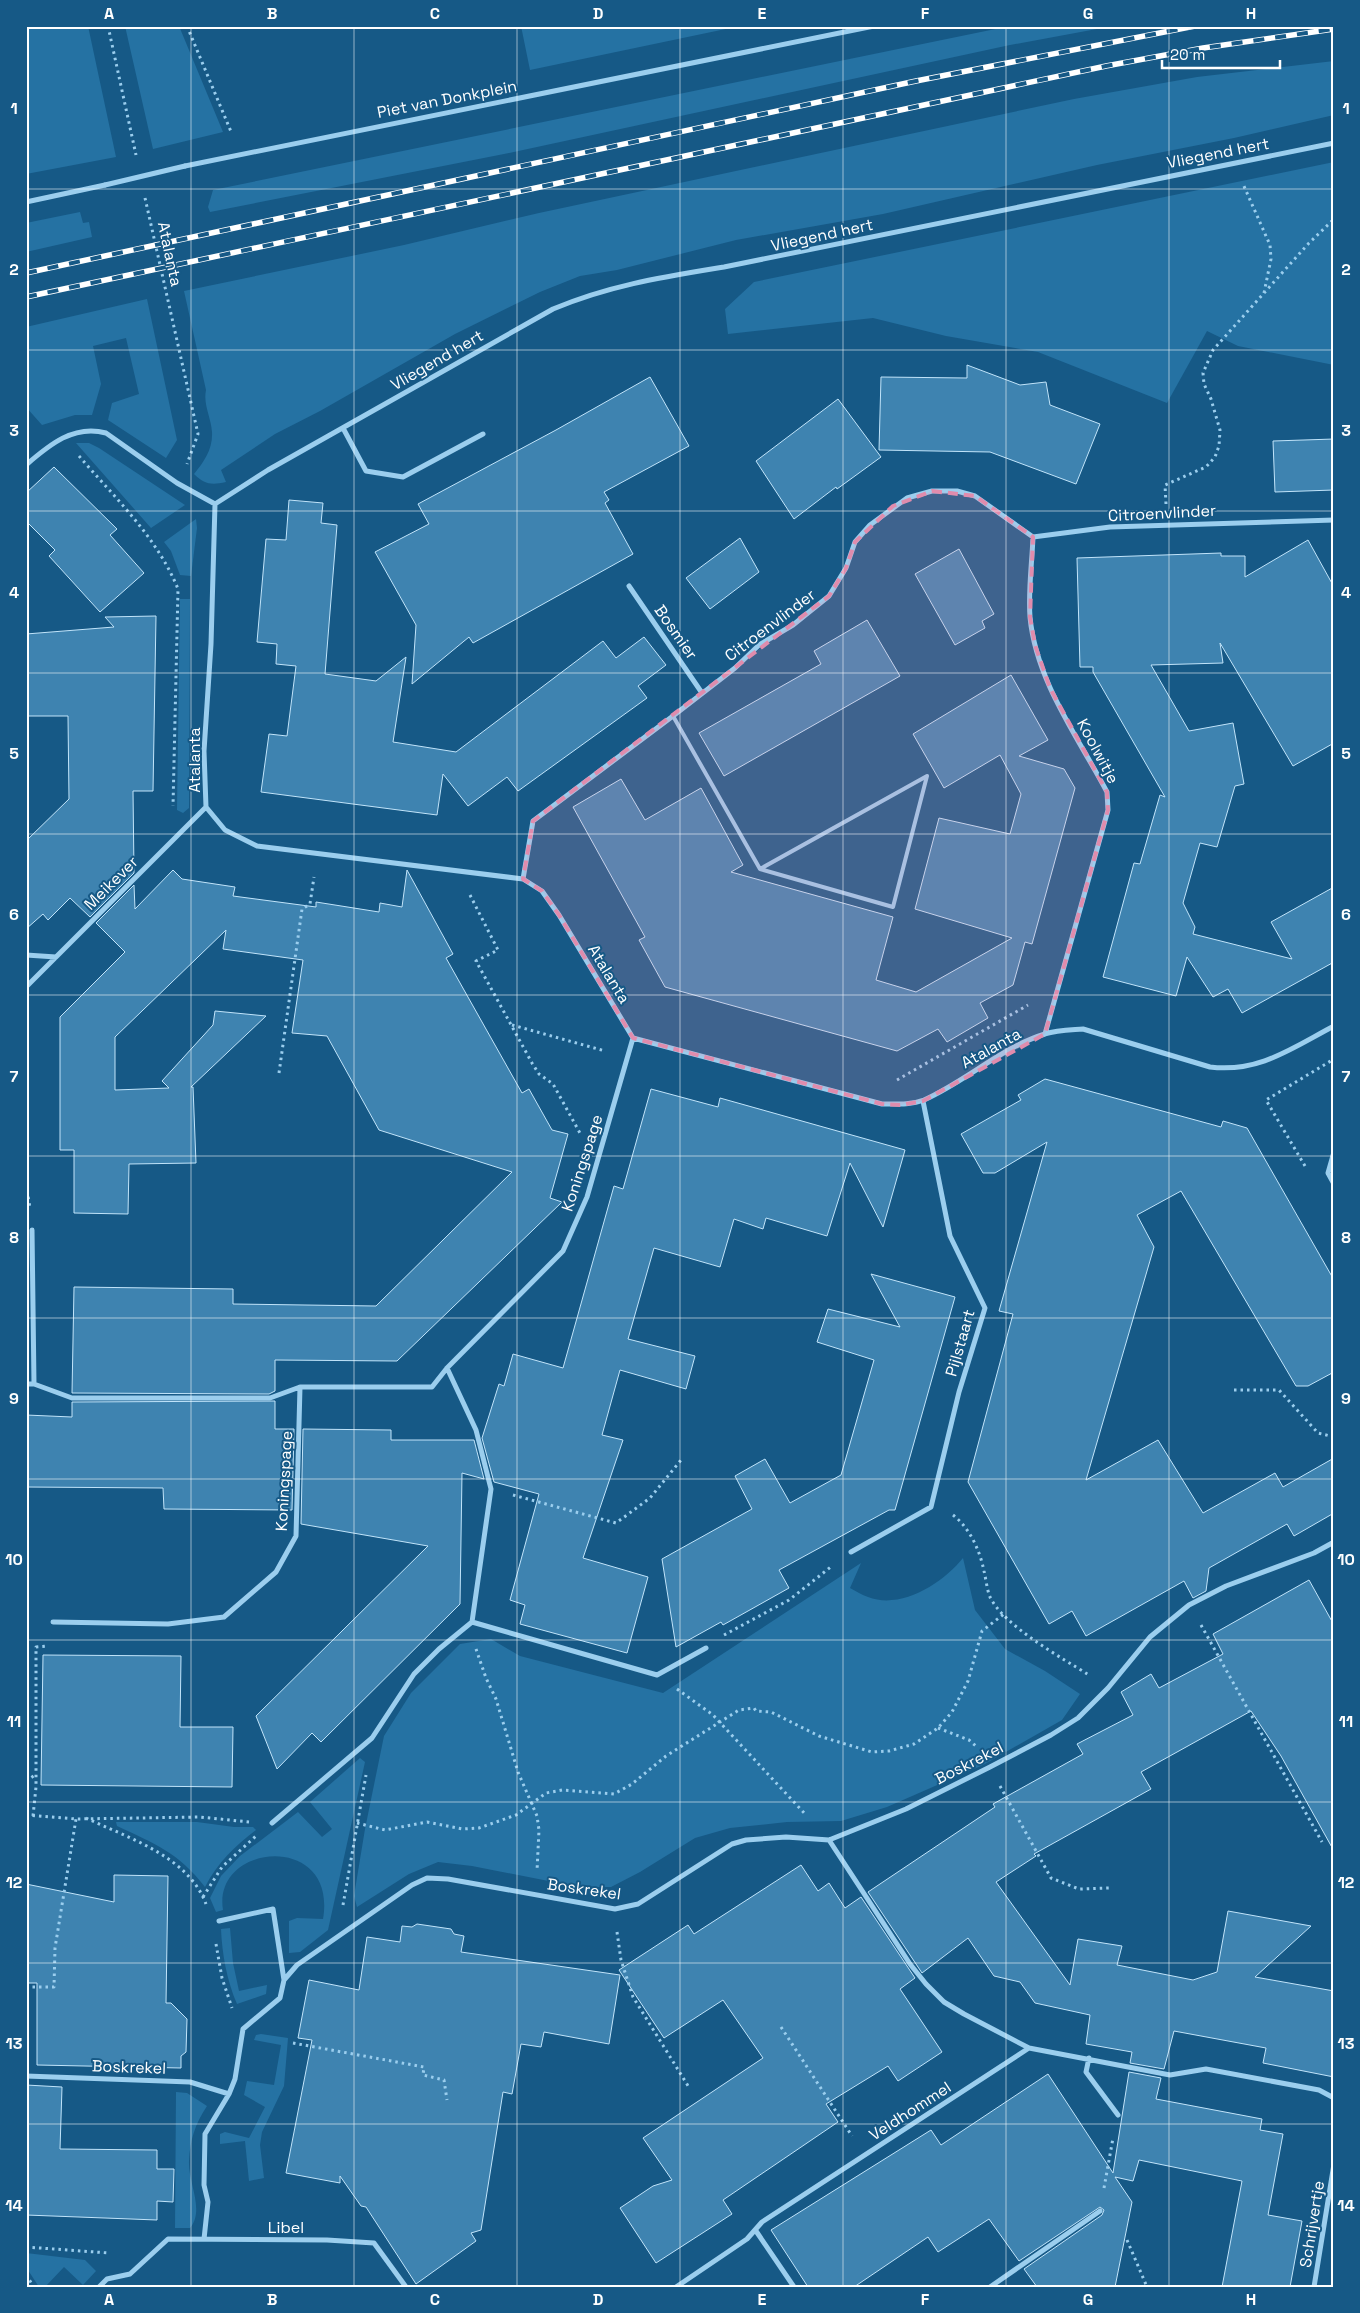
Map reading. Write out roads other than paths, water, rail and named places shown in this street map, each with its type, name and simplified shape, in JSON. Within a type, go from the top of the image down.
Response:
[{"type":"street","name":"Piet van Donkplein","points":[[26,202],[240,154],[874,26]]},
{"type":"street","name":"Vliegend hert","points":[[215,504],[268,470],[553,309],[584,296],[628,283],[751,262],[1334,143]]},
{"type":"street","points":[[343,428],[366,471],[403,477],[484,434]]},
{"type":"street","points":[[26,465],[48,445],[77,432],[93,429],[106,433],[177,483],[215,504]]},
{"type":"street","name":"Citroenvlinder","points":[[523,879],[533,821],[702,693],[759,646],[793,625],[829,596],[846,568],[855,542],[870,524],[907,498],[932,491],[957,491],[975,496],[1033,537],[1110,527],[1334,520]]},
{"type":"street","name":"Atalanta","points":[[215,504],[211,644],[204,751],[206,807],[226,830],[257,846],[523,879],[542,891],[559,915],[633,1038],[882,1104],[900,1105],[923,1101],[1023,1044],[1045,1034],[1083,1028],[1210,1067],[1228,1070],[1244,1068],[1272,1059],[1334,1026]]},
{"type":"street","name":"Koolwitje","points":[[1033,537],[1030,617],[1035,645],[1050,688],[1106,792],[1108,810],[1045,1034]]},
{"type":"street","name":"Bosmier","points":[[628,586],[702,693]]},
{"type":"street","name":"Meikever","points":[[26,987],[206,807]]},
{"type":"street","points":[[26,955],[56,957]]},
{"type":"street","name":"Koningspage","points":[[26,1384],[34,1384],[72,1398],[270,1398],[300,1387],[432,1387],[447,1368],[563,1251],[587,1197],[633,1038]]},
{"type":"street","name":"Pijlstaart","points":[[851,1552],[931,1507],[959,1392],[985,1308],[950,1236],[923,1101]]},
{"type":"street","points":[[1334,1152],[1328,1173],[1334,1184]]},
{"type":"street","points":[[32,1230],[34,1384]]},
{"type":"street","points":[[272,1823],[372,1738],[414,1674],[439,1649],[472,1622],[491,1489],[476,1430],[447,1368]]},
{"type":"street","name":"Koningspage","points":[[53,1622],[168,1624],[224,1616],[276,1572],[296,1536],[300,1387]]},
{"type":"street","name":"Boskrekel","points":[[26,2076],[190,2082],[229,2094],[238,2067],[243,2029],[280,1998],[284,1980],[297,1965],[412,1885],[427,1878],[448,1878],[615,1909],[638,1904],[732,1844],[746,1840],[786,1836],[829,1840],[906,1809],[1051,1735],[1078,1718],[1108,1688],[1150,1637],[1189,1605],[1226,1586],[1314,1553],[1334,1542]]},
{"type":"street","points":[[472,1622],[657,1675],[706,1648]]},
{"type":"street","points":[[829,1840],[910,1964],[926,1984],[944,2002],[1028,2048],[1089,2058],[1170,2075],[1206,2068],[1319,2090],[1334,2098]]},
{"type":"street","points":[[219,1921],[272,1908],[284,1980]]},
{"type":"street","name":"Veldhommel","points":[[676,2287],[748,2239],[762,2222],[1028,2048]]},
{"type":"street","points":[[1089,2058],[1086,2072],[1118,2115]]},
{"type":"street","points":[[204,2239],[208,2202],[204,2185],[205,2134],[229,2094]]},
{"type":"street","name":"Schrijvertje","points":[[1314,2287],[1334,2164]]},
{"type":"street","points":[[990,2287],[1100,2211]]},
{"type":"street","points":[[756,2231],[794,2287]]},
{"type":"street","name":"Libel","points":[[99,2287],[108,2279],[130,2274],[168,2239],[326,2240],[374,2243],[406,2287]]},
{"type":"lane","points":[[672,716],[760,869],[893,907],[927,776],[760,869]]},
{"type":"railway","points":[[26,273],[916,81],[1195,26]]},
{"type":"railway","points":[[26,297],[1106,66],[1203,48],[1334,29]]}]
